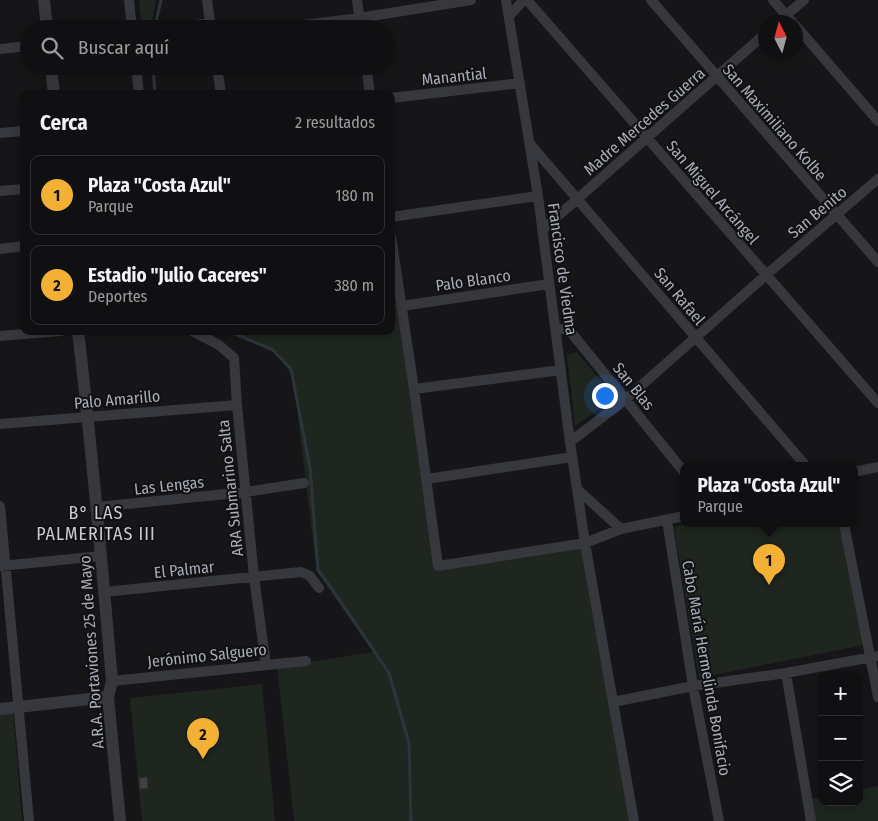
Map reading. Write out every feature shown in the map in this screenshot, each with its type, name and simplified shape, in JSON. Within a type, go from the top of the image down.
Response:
[{"type":"street","points":[[44,0],[46,20]]},
{"type":"street","points":[[130,0],[131,20]]},
{"type":"street","points":[[207,0],[210,20]]},
{"type":"street","points":[[357,0],[360,18]]},
{"type":"street","points":[[344,20],[471,0]]},
{"type":"street","name":"Francisco de Viedma","points":[[506,0],[538,196],[572,457],[634,821]]},
{"type":"street","points":[[509,16],[526,0]]},
{"type":"street","name":"San Miguel Arcángel","points":[[526,0],[878,403]]},
{"type":"street","name":"San Maximiliano Kolbe","points":[[651,0],[878,262]]},
{"type":"street","points":[[773,0],[783,15]]},
{"type":"street","points":[[790,15],[804,0]]},
{"type":"street","points":[[803,34],[878,120]]},
{"type":"street","name":"Madre Mercedes Guerra","points":[[542,230],[758,41]]},
{"type":"street","points":[[0,49],[20,47]]},
{"type":"street","points":[[52,75],[54,90]]},
{"type":"street","points":[[137,75],[139,90]]},
{"type":"street","points":[[218,75],[220,90]]},
{"type":"street","points":[[367,75],[369,90]]},
{"type":"street","name":"Manantial","points":[[395,98],[520,83]]},
{"type":"street","points":[[0,133],[20,131]]},
{"type":"street","name":"San Rafael","points":[[530,145],[803,462]]},
{"type":"street","name":"San Benito","points":[[570,442],[626,399],[766,274],[837,216],[878,179]]},
{"type":"street","points":[[0,191],[20,189]]},
{"type":"street","points":[[395,216],[538,196]]},
{"type":"street","points":[[0,249],[20,246]]},
{"type":"street","points":[[395,261],[438,566],[586,543],[621,529],[680,517]]},
{"type":"street","name":"Palo Blanco","points":[[402,306],[549,284]]},
{"type":"street","name":"San Blas","points":[[555,327],[570,331],[680,467]]},
{"type":"street","points":[[0,336],[20,334]]},
{"type":"street","name":"A.R.A. Portaviones 25 de Mayo","points":[[78,335],[97,507],[112,681],[108,697],[120,821]]},
{"type":"street","name":"ARA Submarino Salta","points":[[200,335],[219,345],[234,358],[254,577],[266,665]]},
{"type":"street","points":[[414,389],[561,370]]},
{"type":"street","name":"Palo Amarillo","points":[[0,424],[237,405]]},
{"type":"street","points":[[427,479],[572,457]]},
{"type":"street","points":[[858,471],[878,466]]},
{"type":"street","name":"Las Lengas","points":[[97,507],[246,492],[304,483]]},
{"type":"street","points":[[578,489],[621,529]]},
{"type":"street","points":[[0,506],[3,566],[19,707],[29,821]]},
{"type":"street","name":"Cabo María Hermelinda Bonifacio","points":[[667,520],[693,686],[719,821]]},
{"type":"street","points":[[845,527],[874,657],[878,697]]},
{"type":"street","points":[[3,566],[101,556]]},
{"type":"street","name":"El Palmar","points":[[104,592],[301,572],[310,576],[319,588]]},
{"type":"street","points":[[613,702],[693,686],[786,673],[874,657]]},
{"type":"street","name":"Jerónimo Salguero","points":[[112,681],[306,661]]},
{"type":"street","points":[[786,673],[811,821]]},
{"type":"street","points":[[0,709],[108,697]]},
{"type":"shaded area","points":[[139,0],[156,0],[152,20],[141,20]]},
{"type":"shaded area","points":[[395,279],[437,566],[585,544],[632,821],[294,821],[277,667],[373,652],[317,572],[293,377],[274,349],[240,335],[395,335]]},
{"type":"shaded area","points":[[577,352],[615,398],[575,426],[567,355]]},
{"type":"shaded area","points":[[674,527],[840,527],[868,644],[699,678]]},
{"type":"shaded area","points":[[262,684],[275,821],[142,821],[130,698]]},
{"type":"shaded area","points":[[13,710],[22,821],[0,821],[0,711]]},
{"type":"shaded area","points":[[878,786],[878,821],[811,821],[808,800],[818,798],[818,806],[863,806],[863,789]]},
{"type":"building","points":[[147,777],[148,788],[140,789],[139,778]]},
{"type":"waterway","points":[[156,20],[161,0]]},
{"type":"waterway","points":[[154,75],[155,90]]},
{"type":"waterway","points":[[237,335],[273,350],[291,369],[310,468],[318,570],[389,673],[409,743],[411,821]]},
{"type":"place","name":"Plaza \"Costa Azul\"","points":[[769,585]]},
{"type":"place","name":"Estadio \"Julio Caceres\"","points":[[203,759]]},
{"type":"district","name":"B° LAS PALMERITAS III","points":[[96,523]]}]
